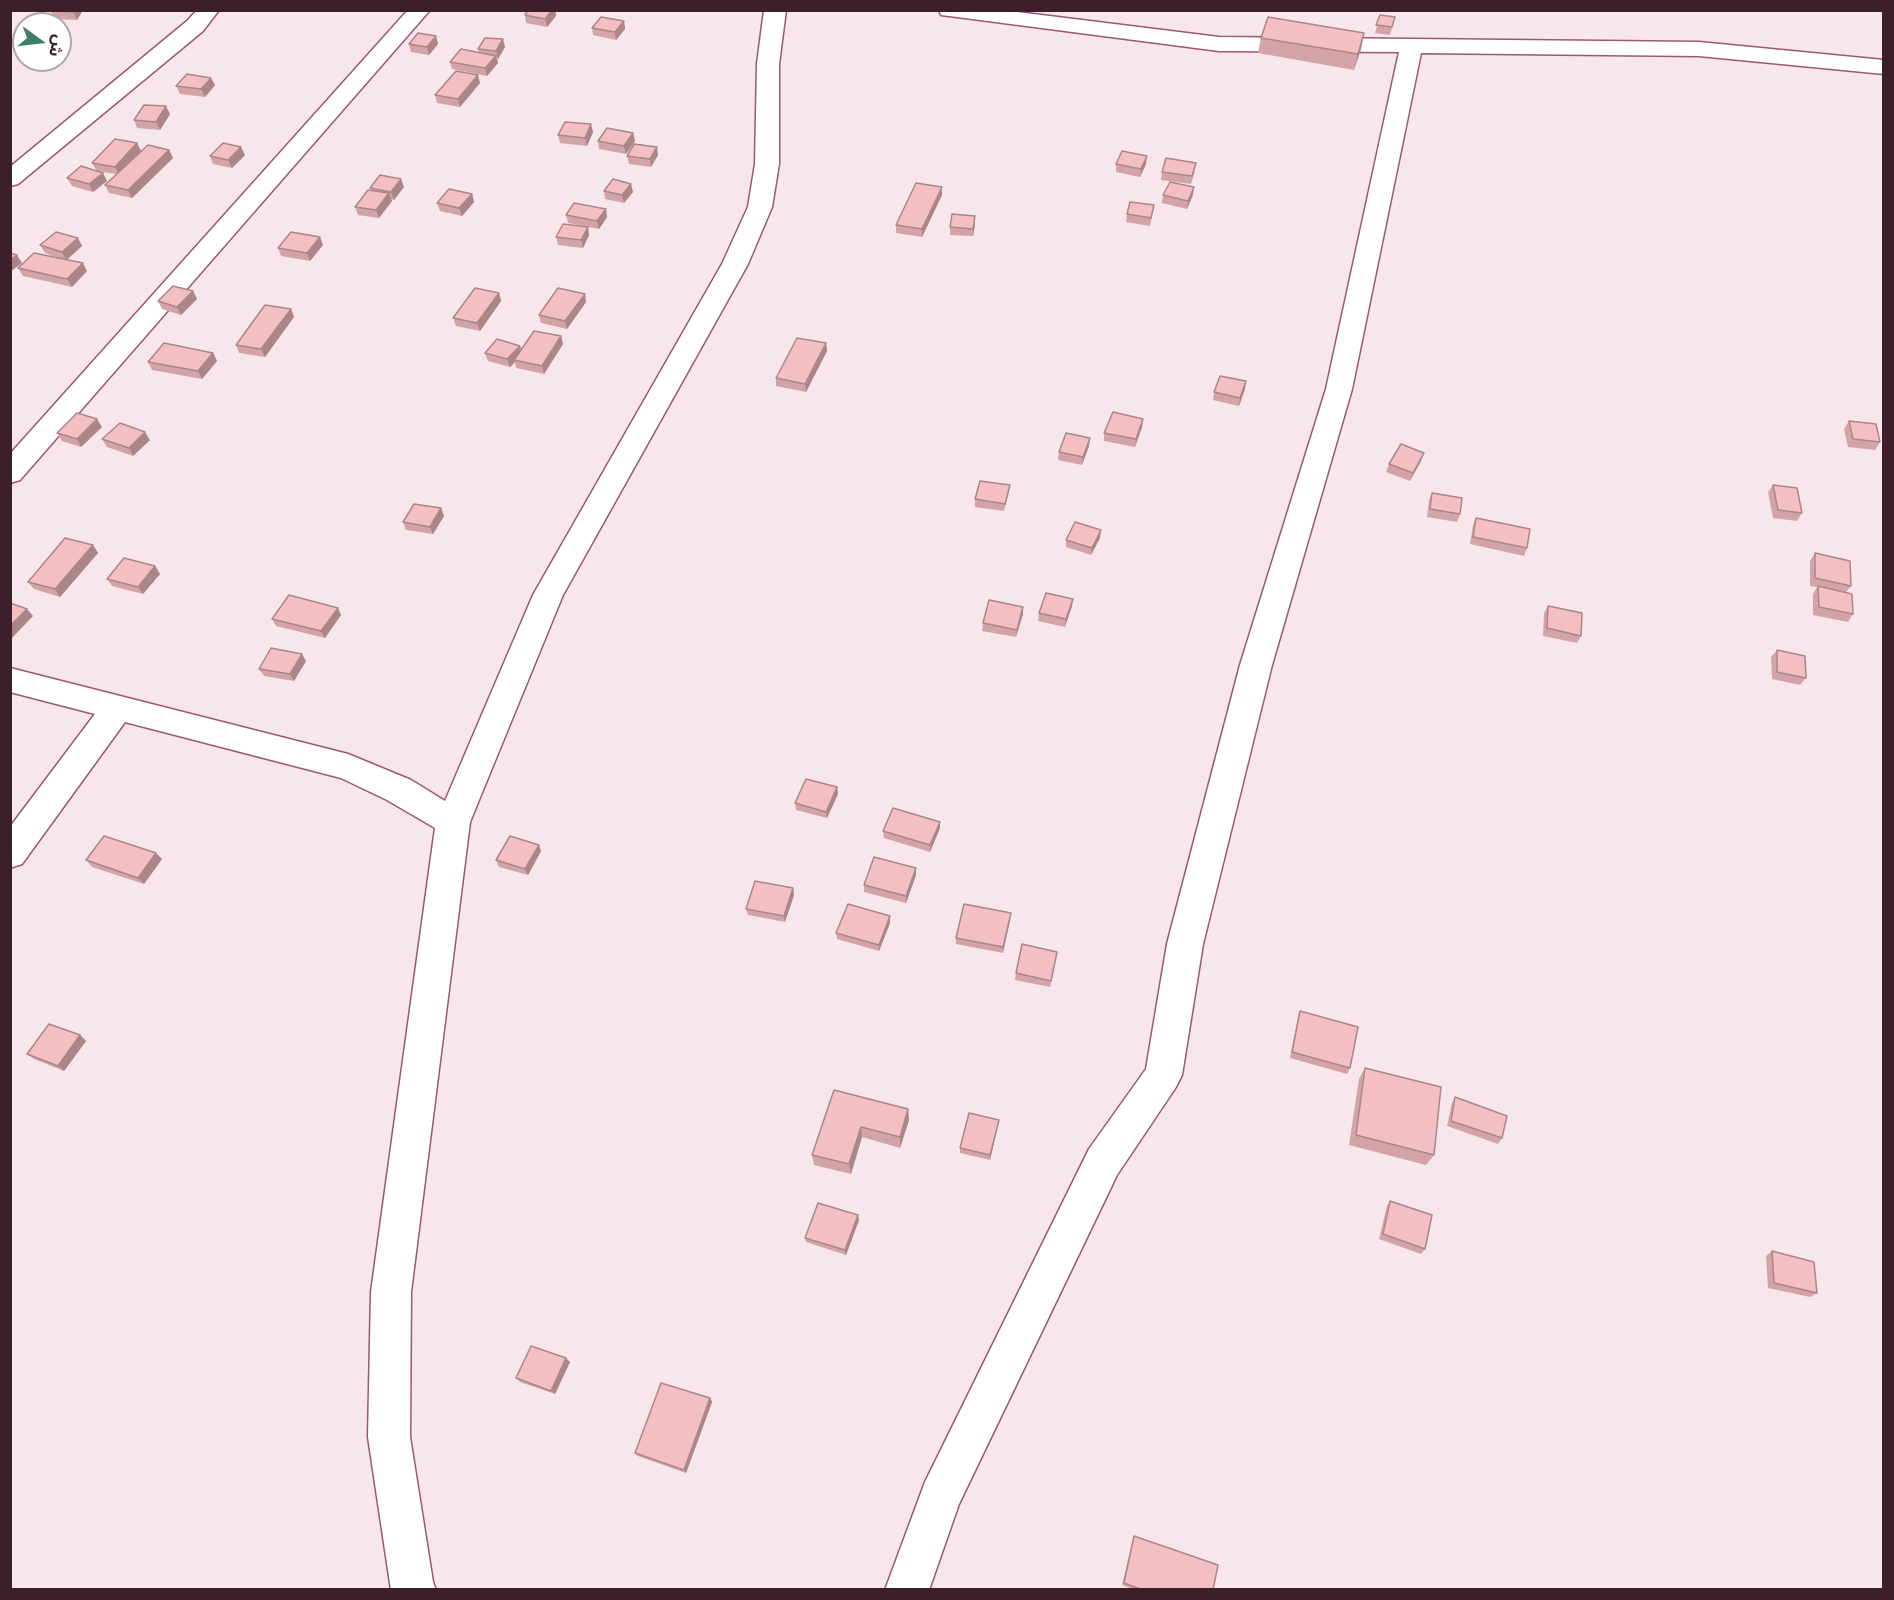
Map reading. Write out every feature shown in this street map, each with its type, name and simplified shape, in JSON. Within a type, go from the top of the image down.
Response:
[{"type":"street","points":[[10,179],[195,26],[208,10]]},
{"type":"street","points":[[10,473],[420,10]]},
{"type":"street","points":[[414,1590],[411,1584],[389,1437],[391,1292],[453,822],[548,594],[735,264],[760,207],[767,164],[768,64],[775,10]]},
{"type":"street","points":[[949,10],[1219,44],[1699,49],[1884,67]]},
{"type":"street","points":[[907,1590],[940,1497],[1098,1173],[1163,1075],[1185,944],[1256,665],[1338,388],[1411,46]]},
{"type":"street","points":[[10,680],[348,767],[399,790],[453,822]]},
{"type":"street","points":[[10,854],[118,707]]},
{"type":"building","points":[[51,10],[74,10],[73,12]]},
{"type":"building","points":[[528,10],[552,10],[545,19],[525,15]]},
{"type":"building","points":[[1380,15],[1395,17],[1392,27],[1376,25]]},
{"type":"building","points":[[601,17],[624,21],[615,32],[592,28]]},
{"type":"building","points":[[1268,17],[1364,33],[1358,54],[1261,38]]},
{"type":"building","points":[[418,33],[436,36],[427,47],[409,44]]},
{"type":"building","points":[[485,38],[503,39],[496,51],[478,49]]},
{"type":"building","points":[[461,49],[496,56],[485,68],[450,62]]},
{"type":"building","points":[[456,71],[478,75],[458,99],[435,95]]},
{"type":"building","points":[[187,74],[211,78],[201,89],[176,86]]},
{"type":"building","points":[[144,105],[166,106],[156,122],[134,120]]},
{"type":"building","points":[[565,122],[591,124],[585,138],[558,135]]},
{"type":"building","points":[[607,128],[633,133],[624,146],[598,141]]},
{"type":"building","points":[[115,139],[137,143],[115,167],[92,163]]},
{"type":"building","points":[[223,143],[241,147],[228,160],[210,156]]},
{"type":"building","points":[[634,144],[657,147],[650,159],[627,156]]},
{"type":"building","points":[[148,145],[169,150],[128,190],[105,185]]},
{"type":"building","points":[[1122,151],[1147,156],[1141,169],[1116,164]]},
{"type":"building","points":[[1166,158],[1196,163],[1192,176],[1162,172]]},
{"type":"building","points":[[81,166],[103,173],[89,184],[67,178]]},
{"type":"building","points":[[380,175],[401,179],[391,192],[370,188]]},
{"type":"building","points":[[613,179],[631,184],[622,195],[604,191]]},
{"type":"building","points":[[1170,182],[1194,187],[1188,201],[1163,195]]},
{"type":"building","points":[[916,183],[942,187],[922,229],[896,225]]},
{"type":"building","points":[[449,189],[472,194],[459,208],[437,203]]},
{"type":"building","points":[[368,190],[389,193],[376,210],[355,207]]},
{"type":"building","points":[[1130,202],[1154,205],[1151,218],[1127,214]]},
{"type":"building","points":[[574,203],[606,209],[597,221],[566,215]]},
{"type":"building","points":[[952,214],[975,216],[973,229],[950,227]]},
{"type":"building","points":[[563,224],[588,227],[581,240],[556,237]]},
{"type":"building","points":[[56,232],[78,238],[62,252],[40,245]]},
{"type":"building","points":[[291,232],[320,237],[307,253],[278,248]]},
{"type":"building","points":[[10,253],[17,255],[10,260]]},
{"type":"building","points":[[34,253],[83,263],[67,279],[18,268]]},
{"type":"building","points":[[173,286],[193,291],[177,307],[158,301]]},
{"type":"building","points":[[475,288],[499,293],[477,323],[453,318]]},
{"type":"building","points":[[558,288],[585,294],[565,321],[539,315]]},
{"type":"building","points":[[265,305],[291,309],[261,349],[236,345]]},
{"type":"building","points":[[534,331],[561,336],[542,366],[514,360]]},
{"type":"building","points":[[797,338],[826,343],[805,384],[776,378]]},
{"type":"building","points":[[497,339],[520,346],[507,359],[485,353]]},
{"type":"building","points":[[164,343],[213,353],[198,371],[148,362]]},
{"type":"building","points":[[1220,376],[1246,381],[1240,398],[1214,392]]},
{"type":"building","points":[[1113,412],[1143,419],[1136,439],[1104,433]]},
{"type":"building","points":[[77,413],[97,419],[77,439],[57,433]]},
{"type":"building","points":[[1849,421],[1876,424],[1880,442],[1853,439]]},
{"type":"building","points":[[120,423],[145,432],[129,448],[102,439]]},
{"type":"building","points":[[1066,433],[1090,438],[1083,457],[1059,452]]},
{"type":"building","points":[[1401,444],[1424,453],[1413,473],[1389,464]]},
{"type":"building","points":[[980,481],[1010,485],[1005,504],[975,499]]},
{"type":"building","points":[[1773,485],[1797,488],[1802,513],[1778,510]]},
{"type":"building","points":[[1432,493],[1462,498],[1460,514],[1430,509]]},
{"type":"building","points":[[414,504],[441,508],[430,527],[403,522]]},
{"type":"building","points":[[1476,518],[1530,529],[1527,548],[1473,537]]},
{"type":"building","points":[[1075,522],[1101,530],[1092,548],[1066,540]]},
{"type":"building","points":[[65,538],[93,545],[55,589],[28,582]]},
{"type":"building","points":[[1815,553],[1850,561],[1851,586],[1815,578]]},
{"type":"building","points":[[124,558],[155,566],[138,587],[107,579]]},
{"type":"building","points":[[1818,586],[1852,594],[1853,614],[1819,607]]},
{"type":"building","points":[[1046,593],[1073,599],[1066,619],[1039,613]]},
{"type":"building","points":[[289,595],[338,608],[321,631],[272,619]]},
{"type":"building","points":[[989,600],[1023,607],[1017,630],[983,623]]},
{"type":"building","points":[[10,603],[27,609],[10,626]]},
{"type":"building","points":[[1548,606],[1582,613],[1581,636],[1547,628]]},
{"type":"building","points":[[271,648],[302,654],[290,674],[259,669]]},
{"type":"building","points":[[1777,650],[1805,656],[1806,678],[1777,672]]},
{"type":"building","points":[[806,779],[837,787],[826,812],[795,803]]},
{"type":"building","points":[[893,808],[940,822],[930,845],[883,831]]},
{"type":"building","points":[[104,836],[156,853],[138,878],[86,860]]},
{"type":"building","points":[[510,836],[539,845],[525,869],[496,860]]},
{"type":"building","points":[[874,857],[916,868],[906,896],[864,885]]},
{"type":"building","points":[[755,881],[793,888],[784,916],[746,909]]},
{"type":"building","points":[[848,904],[890,916],[879,945],[836,933]]},
{"type":"building","points":[[964,904],[1011,913],[1003,947],[956,938]]},
{"type":"building","points":[[1022,944],[1057,952],[1051,981],[1016,973]]},
{"type":"building","points":[[1300,1011],[1358,1027],[1350,1068],[1292,1052]]},
{"type":"building","points":[[49,1024],[80,1035],[58,1066],[27,1054]]},
{"type":"building","points":[[1365,1068],[1441,1087],[1434,1155],[1356,1135]]},
{"type":"building","points":[[834,1090],[908,1109],[900,1137],[861,1127],[849,1164],[812,1155]]},
{"type":"building","points":[[1455,1097],[1507,1116],[1502,1138],[1451,1121]]},
{"type":"building","points":[[969,1113],[999,1120],[990,1155],[960,1148]]},
{"type":"building","points":[[1390,1201],[1432,1215],[1425,1249],[1383,1234]]},
{"type":"building","points":[[818,1203],[858,1215],[845,1250],[805,1238]]},
{"type":"building","points":[[1772,1251],[1814,1262],[1817,1293],[1774,1283]]},
{"type":"building","points":[[531,1346],[566,1358],[551,1391],[516,1378]]},
{"type":"building","points":[[661,1383],[710,1398],[684,1470],[635,1453]]},
{"type":"building","points":[[1134,1536],[1218,1565],[1213,1590],[1143,1590],[1124,1583]]}]
